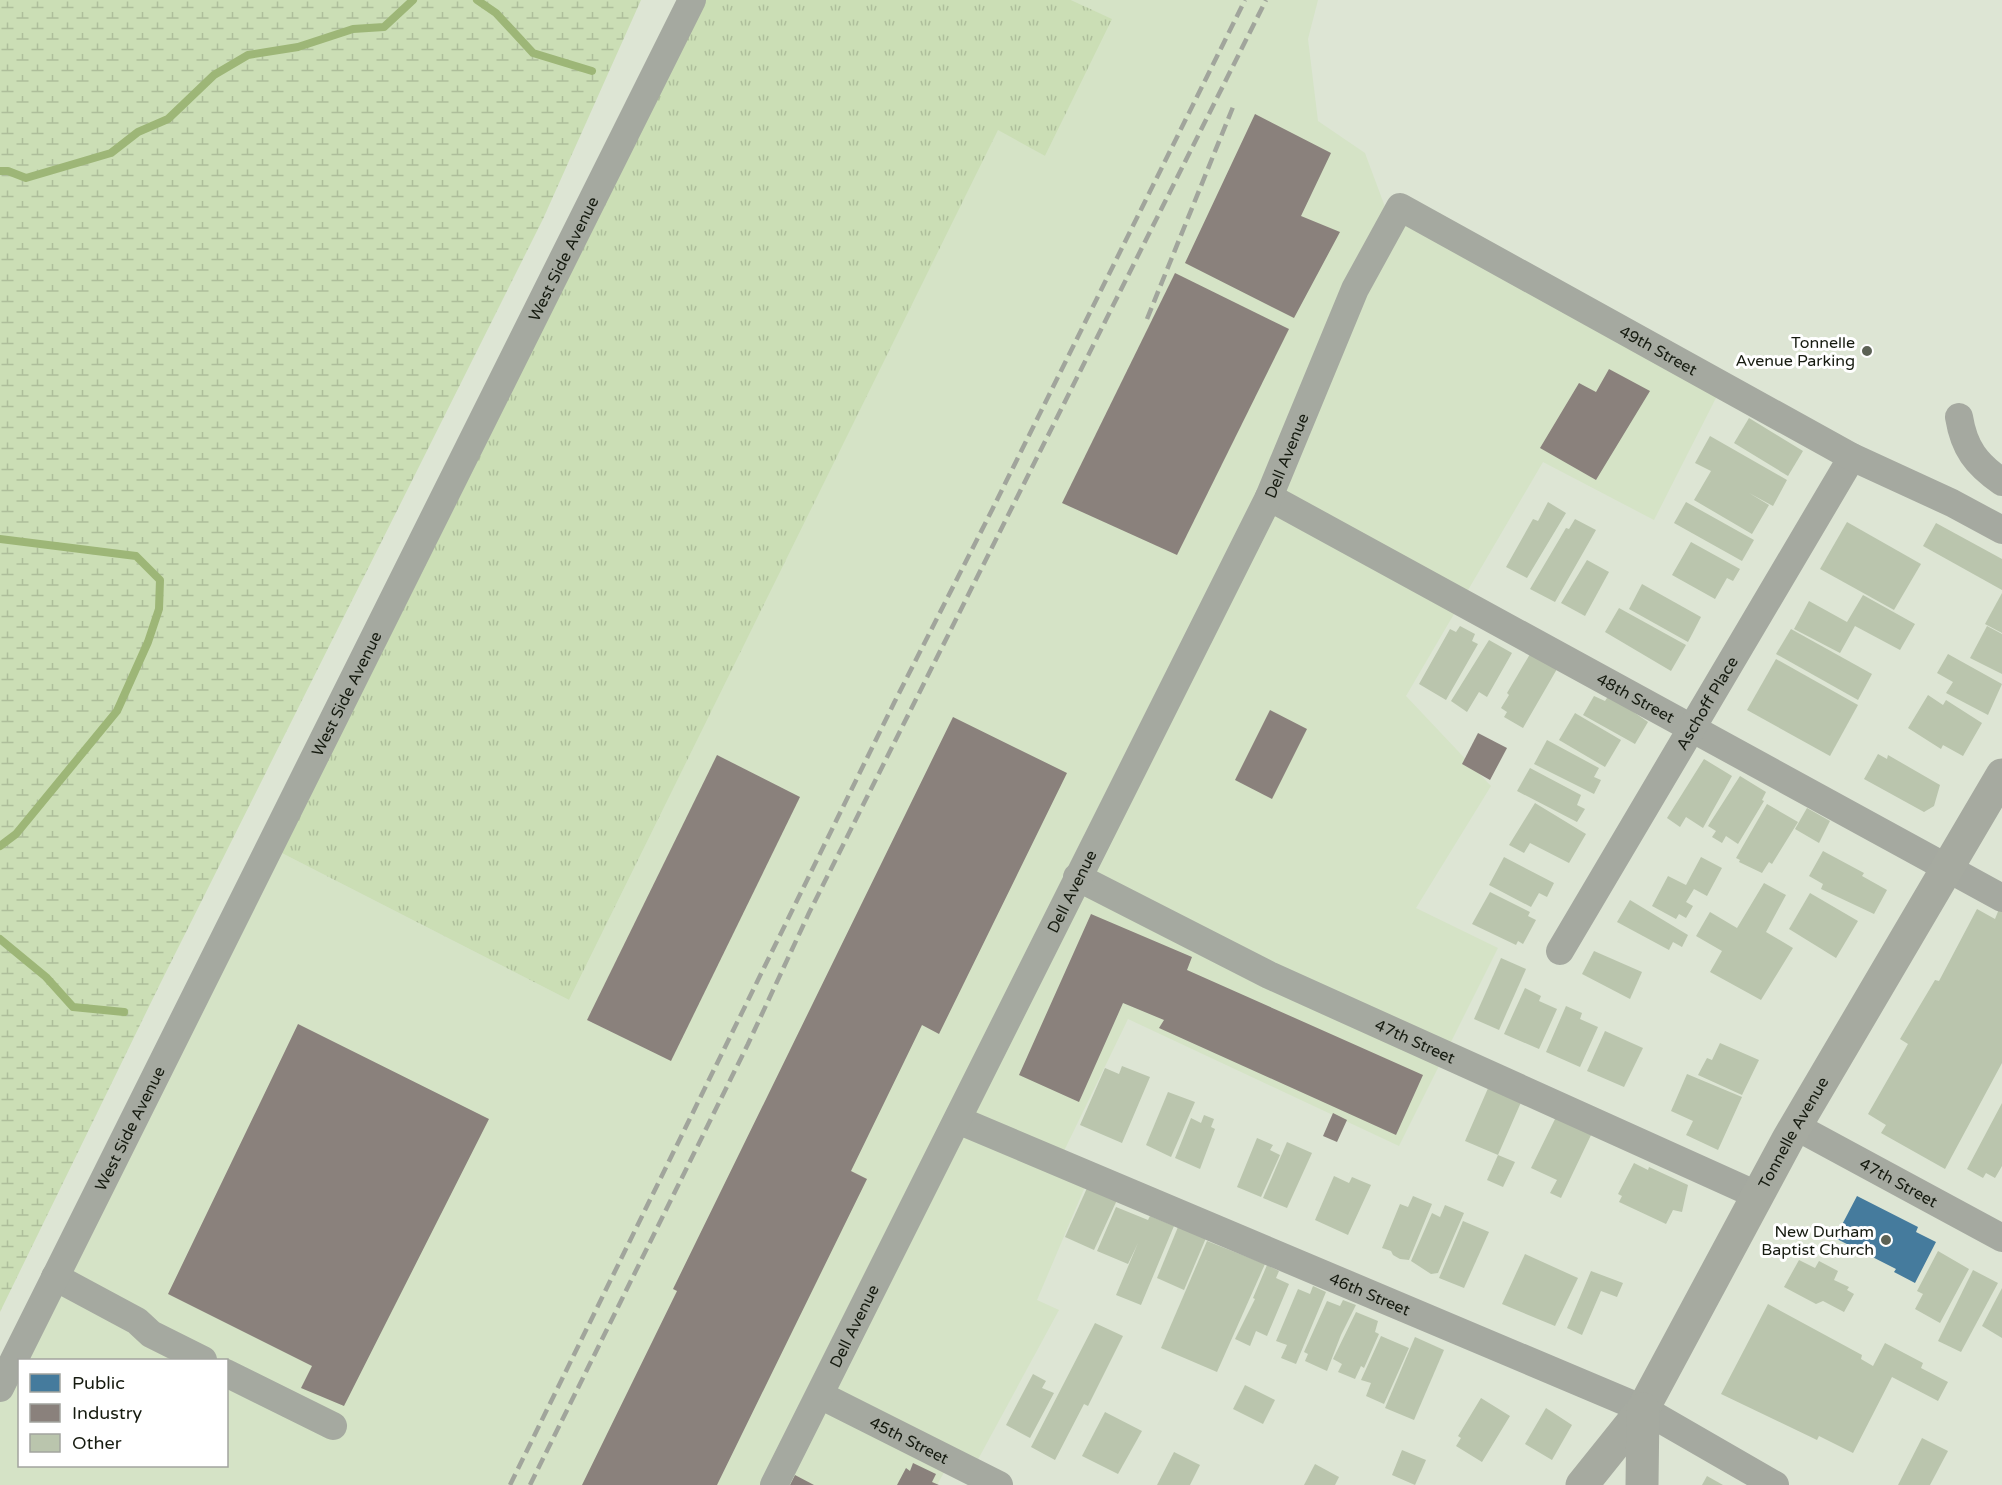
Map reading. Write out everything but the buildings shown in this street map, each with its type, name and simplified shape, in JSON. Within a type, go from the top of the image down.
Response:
[{"type":"main road","name":"Tonnelle Avenue","points":[[1582,1485],[1643,1409],[1795,1126],[2002,775]]},
{"type":"main road","points":[[1642,1485],[1643,1409]]},
{"type":"street","name":"West Side Avenue","points":[[0,1388],[692,0]]},
{"type":"street","name":"49th Street","points":[[1355,289],[1400,207],[1852,456],[1952,503],[2002,530]]},
{"type":"street","name":"Dell Avenue","points":[[774,1485],[1269,497],[1355,289]]},
{"type":"street","points":[[1959,417],[1962,438],[1969,452],[1982,468],[2002,482]]},
{"type":"street","name":"Aschoff Place","points":[[1560,951],[1852,456]]},
{"type":"street","name":"48th Street","points":[[1269,497],[2002,898]]},
{"type":"street","name":"47th Street","points":[[1077,877],[1269,975],[1759,1196]]},
{"type":"street","name":"46th Street","points":[[958,1120],[1643,1409],[1775,1485]]},
{"type":"street","name":"47th Street","points":[[1795,1126],[2002,1238]]},
{"type":"street","points":[[55,1276],[137,1321],[151,1334],[201,1359]]},
{"type":"street","points":[[228,1373],[333,1426]]},
{"type":"street","name":"45th Street","points":[[820,1395],[999,1485]]},
{"type":"shaded area","points":[[1071,0],[1318,0],[1308,39],[1318,121],[1365,153],[1388,215],[1719,392],[1654,520],[1543,462],[1406,696],[1491,786],[1416,908],[1498,948],[1399,1146],[1128,1019],[1063,1153],[1087,1182],[1037,1300],[1059,1310],[975,1465],[947,1467],[937,1485],[0,1485],[0,1392],[270,847],[569,1000],[998,129],[1045,156],[1111,19]]},
{"type":"green space","points":[[0,0],[641,0],[543,219],[160,984],[0,1312]]},
{"type":"green space","points":[[692,0],[1071,0],[1112,19],[1045,156],[998,130],[569,1000],[270,847]]},
{"type":"waterway","points":[[0,171],[8,171],[26,178],[111,153],[138,132],[168,119],[214,75],[248,55],[298,47],[353,29],[384,27],[413,0]]},
{"type":"waterway","points":[[477,0],[496,13],[533,53],[592,71]]},
{"type":"waterway","points":[[0,539],[136,556],[160,580],[159,609],[148,642],[117,711],[16,834],[0,846]]},
{"type":"waterway","points":[[0,939],[46,977],[73,1007],[124,1012]]},
{"type":"railway","points":[[510,1485],[894,703],[1245,0]]},
{"type":"railway","points":[[530,1485],[748,1044],[809,913],[1266,0]]},
{"type":"railway","points":[[1147,319],[1233,107]]},
{"type":"place","name":"Tonnelle Avenue Parking","points":[[1867,351]]},
{"type":"place","name":"New Durham Baptist Church","points":[[1886,1240]]}]
